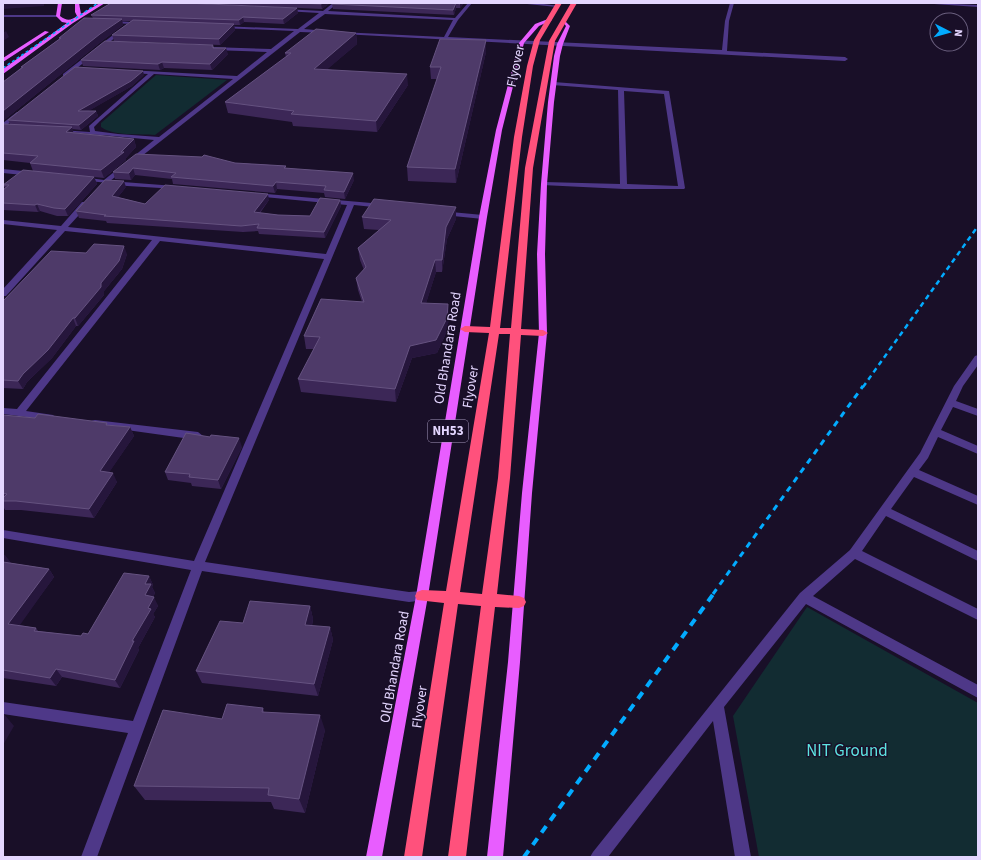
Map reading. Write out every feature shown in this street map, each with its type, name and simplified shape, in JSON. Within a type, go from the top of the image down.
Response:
[{"type":"highway","points":[[555,23],[574,3]]},
{"type":"highway","points":[[457,857],[504,478],[529,168],[558,4]]},
{"type":"highway","name":"Flyover","points":[[413,857],[445,641],[493,342],[518,137],[530,66],[537,40],[555,23]]},
{"type":"highway","points":[[465,330],[543,333]]},
{"type":"highway","points":[[422,596],[519,602]]},
{"type":"main road","points":[[60,3],[58,16],[64,21],[71,22]]},
{"type":"main road","points":[[77,3],[78,14]]},
{"type":"main road","points":[[3,60],[64,21],[103,3]]},
{"type":"main road","points":[[3,72],[71,22],[84,7]]},
{"type":"main road","points":[[494,857],[519,602],[526,493],[538,398],[543,333],[542,254],[544,184],[550,109],[557,56],[560,44],[568,26],[555,23]]},
{"type":"main road","name":"Old Bhandara Road","points":[[374,857],[422,596],[483,217],[499,130],[522,43],[537,25],[555,23]]},
{"type":"street","points":[[103,185],[299,30],[336,3]]},
{"type":"street","points":[[445,39],[456,19],[470,3]]},
{"type":"street","points":[[519,3],[558,4]]},
{"type":"street","points":[[724,52],[727,21],[732,3]]},
{"type":"street","points":[[934,3],[978,6]]},
{"type":"street","points":[[276,10],[456,19]]},
{"type":"street","points":[[71,22],[84,20],[78,14]]},
{"type":"street","points":[[3,16],[58,16]]},
{"type":"street","points":[[108,22],[140,23]]},
{"type":"street","points":[[63,78],[132,23]]},
{"type":"street","points":[[212,26],[329,32]]},
{"type":"street","points":[[337,33],[845,59]]},
{"type":"street","points":[[105,43],[113,43]]},
{"type":"street","points":[[204,48],[273,51]]},
{"type":"street","points":[[74,68],[82,68]]},
{"type":"street","points":[[121,71],[238,78]]},
{"type":"street","points":[[104,134],[93,132],[91,127],[152,73]]},
{"type":"street","points":[[544,184],[682,188],[667,92],[554,84]]},
{"type":"street","points":[[621,89],[624,186]]},
{"type":"street","points":[[3,127],[27,107]]},
{"type":"street","points":[[3,127],[11,129]]},
{"type":"street","points":[[49,131],[160,139]]},
{"type":"street","points":[[3,171],[42,175]]},
{"type":"street","points":[[74,178],[103,185],[184,189]]},
{"type":"street","points":[[248,194],[390,207]]},
{"type":"street","points":[[3,294],[90,199]]},
{"type":"street","points":[[90,857],[198,566],[246,443],[351,203]]},
{"type":"street","points":[[436,212],[483,217]]},
{"type":"street","points":[[3,222],[328,257]]},
{"type":"street","points":[[19,413],[158,238]]},
{"type":"street","points":[[598,857],[804,597],[854,554],[924,455],[951,402],[973,374],[978,358]]},
{"type":"street","points":[[951,402],[978,413]]},
{"type":"street","points":[[3,411],[58,418]]},
{"type":"street","points":[[88,422],[212,438]]},
{"type":"street","points":[[936,432],[978,450]]},
{"type":"street","points":[[912,471],[978,501]]},
{"type":"street","points":[[885,511],[978,556]]},
{"type":"street","points":[[3,534],[198,566],[409,597],[422,596]]},
{"type":"street","points":[[854,554],[978,615]]},
{"type":"street","points":[[804,597],[978,692]]},
{"type":"street","points":[[717,705],[743,857]]},
{"type":"street","points":[[3,708],[137,728]]},
{"type":"green space","points":[[156,75],[227,80],[155,135],[112,132],[101,127],[101,123]]},
{"type":"green space","name":"NIT Ground","points":[[807,607],[978,703],[978,857],[759,857],[733,716]]},
{"type":"building","points":[[111,3],[185,3],[297,8],[283,19],[243,17],[239,20],[91,15]]},
{"type":"building","points":[[294,3],[323,3],[321,4]]},
{"type":"building","points":[[456,3],[453,10],[332,4]]},
{"type":"building","points":[[84,18],[122,19],[100,34],[3,111],[3,82],[61,38],[59,38]]},
{"type":"building","points":[[133,20],[234,24],[219,39],[112,35]]},
{"type":"building","points":[[316,29],[356,33],[314,69],[407,74],[376,121],[291,114],[294,111],[225,102],[291,53],[285,53]]},
{"type":"building","points":[[440,39],[486,40],[455,169],[407,167],[441,67],[430,67]]},
{"type":"building","points":[[105,41],[213,45],[213,48],[226,48],[210,64],[162,62],[158,64],[81,60]]},
{"type":"building","points":[[75,67],[143,71],[131,81],[78,111],[96,111],[79,125],[8,120]]},
{"type":"building","points":[[3,124],[72,127],[66,132],[134,139],[121,152],[124,152],[101,170],[30,163],[38,156],[3,153]]},
{"type":"building","points":[[136,154],[202,157],[204,155],[235,163],[286,166],[284,168],[353,173],[344,192],[324,190],[326,186],[276,182],[273,186],[171,177],[176,173],[133,168],[129,173],[113,172]]},
{"type":"building","points":[[23,170],[94,177],[65,209],[37,204],[3,203],[3,190],[9,185],[3,185]]},
{"type":"building","points":[[105,180],[124,181],[112,196],[145,204],[165,185],[268,194],[254,212],[278,215],[310,216],[320,198],[340,200],[324,232],[257,228],[259,224],[241,226],[104,216],[106,215],[76,211]]},
{"type":"building","points":[[374,199],[456,207],[446,227],[442,260],[435,260],[421,303],[448,304],[447,318],[436,340],[410,346],[395,389],[298,379],[320,337],[304,336],[321,299],[364,302],[356,278],[366,267],[358,248],[391,220],[362,217]]},
{"type":"building","points":[[94,244],[124,246],[119,261],[101,283],[101,287],[75,318],[73,318],[48,350],[23,374],[18,381],[3,380],[3,301],[51,251],[86,253]]},
{"type":"building","points":[[38,414],[107,423],[106,425],[130,427],[100,471],[113,473],[89,509],[16,501],[3,501],[3,498],[7,494],[3,493],[3,415],[35,418]]},
{"type":"building","points":[[186,433],[210,437],[211,435],[239,438],[218,480],[189,477],[190,474],[165,472]]},
{"type":"building","points":[[3,562],[49,569],[8,624],[36,628],[34,631],[81,636],[83,633],[88,634],[124,573],[149,576],[145,584],[151,584],[145,595],[154,597],[148,608],[151,609],[132,641],[134,641],[115,680],[56,669],[50,678],[3,670]]},
{"type":"building","points":[[250,601],[310,606],[305,625],[330,627],[314,684],[196,671],[220,621],[243,623]]},
{"type":"building","points":[[227,704],[263,708],[262,712],[320,715],[299,799],[268,795],[269,788],[134,786],[163,710],[222,719]]},
{"type":"railway","points":[[3,68],[98,3]]},
{"type":"railway","points":[[863,387],[978,226]]},
{"type":"railway","points":[[713,594],[863,386]]},
{"type":"railway","points":[[524,857],[714,593]]}]
